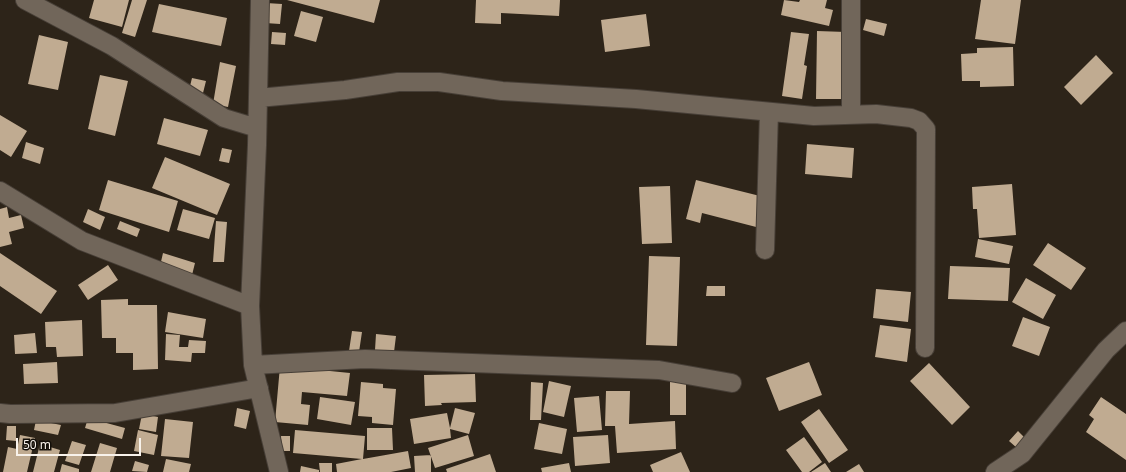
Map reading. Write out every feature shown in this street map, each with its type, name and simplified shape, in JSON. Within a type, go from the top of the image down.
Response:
[{"type":"street","points":[[25,0],[112,46],[224,118],[257,128]]},
{"type":"street","points":[[260,0],[258,98],[250,306],[253,365],[280,472]]},
{"type":"street","points":[[851,0],[852,115]]},
{"type":"street","points":[[258,98],[345,90],[398,82],[439,82],[502,91],[636,99],[814,116],[876,114],[911,118],[919,122],[926,129],[925,348]]},
{"type":"street","points":[[764,250],[769,112]]},
{"type":"street","points":[[0,191],[82,241],[250,306]]},
{"type":"street","points":[[995,472],[1022,454],[1106,350],[1126,331]]},
{"type":"street","points":[[253,365],[365,359],[659,370],[732,383]]},
{"type":"street","points":[[0,413],[115,413],[259,388]]},
{"type":"building","points":[[94,0],[129,0],[122,27],[89,18]]},
{"type":"building","points":[[132,0],[147,0],[135,37],[122,33]]},
{"type":"building","points":[[287,0],[380,0],[374,23]]},
{"type":"building","points":[[476,0],[560,0],[559,16],[501,13],[501,24],[475,23]]},
{"type":"building","points":[[784,0],[799,2],[800,0],[827,0],[825,8],[833,10],[829,26],[781,15]]},
{"type":"building","points":[[981,0],[1021,0],[1015,44],[975,39]]},
{"type":"building","points":[[266,3],[282,4],[280,24],[265,23]]},
{"type":"building","points":[[159,4],[227,18],[221,46],[152,32]]},
{"type":"building","points":[[301,11],[323,17],[316,42],[294,36]]},
{"type":"building","points":[[646,14],[650,46],[605,52],[601,20]]},
{"type":"building","points":[[866,19],[887,24],[884,36],[863,30]]},
{"type":"building","points":[[817,31],[846,32],[844,99],[816,99]]},
{"type":"building","points":[[272,32],[286,33],[285,45],[271,44]]},
{"type":"building","points":[[791,32],[809,34],[804,65],[807,66],[802,99],[782,96]]},
{"type":"building","points":[[39,35],[68,42],[58,90],[28,84]]},
{"type":"building","points":[[1013,47],[1014,86],[980,87],[980,81],[962,81],[961,54],[977,53],[977,48]]},
{"type":"building","points":[[1096,55],[1113,73],[1081,105],[1064,87]]},
{"type":"building","points":[[220,62],[236,66],[228,107],[213,104]]},
{"type":"building","points":[[100,75],[128,81],[115,136],[88,129]]},
{"type":"building","points":[[192,78],[206,81],[203,93],[189,90]]},
{"type":"building","points":[[0,115],[27,131],[11,157],[0,150]]},
{"type":"building","points":[[164,118],[208,130],[200,156],[157,144]]},
{"type":"building","points":[[26,142],[44,148],[40,164],[22,158]]},
{"type":"building","points":[[807,144],[854,148],[852,178],[805,174]]},
{"type":"building","points":[[222,148],[232,150],[229,163],[219,161]]},
{"type":"building","points":[[165,157],[230,184],[217,215],[152,188]]},
{"type":"building","points":[[108,180],[178,201],[169,232],[99,210]]},
{"type":"building","points":[[696,180],[768,198],[760,228],[702,213],[700,223],[686,219]]},
{"type":"building","points":[[1012,184],[1016,235],[979,238],[977,209],[973,209],[972,187]]},
{"type":"building","points":[[670,186],[672,243],[642,244],[639,187]]},
{"type":"building","points":[[7,207],[9,218],[21,215],[24,228],[9,232],[12,244],[0,247],[0,209]]},
{"type":"building","points":[[88,209],[105,217],[100,230],[83,222]]},
{"type":"building","points":[[183,209],[215,218],[209,239],[177,230]]},
{"type":"building","points":[[120,221],[140,229],[137,237],[117,229]]},
{"type":"building","points":[[216,221],[227,222],[224,262],[213,262]]},
{"type":"building","points":[[978,239],[1013,246],[1009,264],[975,257]]},
{"type":"building","points":[[1048,243],[1086,268],[1071,290],[1033,265]]},
{"type":"building","points":[[0,253],[57,291],[41,314],[0,286]]},
{"type":"building","points":[[163,253],[195,263],[192,275],[160,266]]},
{"type":"building","points":[[649,256],[680,257],[677,346],[646,345]]},
{"type":"building","points":[[108,265],[118,280],[88,300],[78,285]]},
{"type":"building","points":[[950,266],[1010,268],[1008,301],[948,299]]},
{"type":"building","points":[[1026,278],[1056,295],[1043,319],[1012,302]]},
{"type":"building","points":[[707,286],[725,286],[725,296],[706,296]]},
{"type":"building","points":[[876,289],[911,292],[908,322],[873,318]]},
{"type":"building","points":[[128,299],[128,305],[157,305],[158,369],[133,370],[133,353],[116,353],[116,338],[102,338],[101,300]]},
{"type":"building","points":[[168,312],[206,319],[203,338],[165,332]]},
{"type":"building","points":[[1023,317],[1050,327],[1039,356],[1012,346]]},
{"type":"building","points":[[82,320],[83,356],[57,357],[56,347],[46,347],[45,322]]},
{"type":"building","points":[[880,325],[911,329],[907,362],[875,357]]},
{"type":"building","points":[[352,331],[362,332],[359,352],[349,351]]},
{"type":"building","points":[[35,333],[37,353],[15,354],[14,335]]},
{"type":"building","points":[[166,334],[180,335],[179,347],[188,347],[189,340],[206,341],[205,353],[192,353],[191,362],[165,360]]},
{"type":"building","points":[[376,334],[396,336],[394,352],[375,350]]},
{"type":"building","points":[[57,362],[58,383],[24,384],[23,364]]},
{"type":"building","points":[[809,362],[822,395],[779,411],[766,378]]},
{"type":"building","points":[[929,363],[970,407],[952,425],[910,381]]},
{"type":"building","points":[[280,366],[350,373],[347,396],[302,392],[301,404],[310,405],[308,425],[275,422]]},
{"type":"building","points":[[475,374],[476,402],[441,403],[442,405],[425,406],[424,375]]},
{"type":"building","points":[[686,374],[686,415],[670,415],[670,375]]},
{"type":"building","points":[[549,381],[571,386],[564,417],[543,412]]},
{"type":"building","points":[[361,382],[383,384],[383,388],[396,389],[393,425],[372,423],[372,417],[358,416]]},
{"type":"building","points":[[531,382],[543,383],[541,420],[530,420]]},
{"type":"building","points":[[606,391],[630,391],[629,424],[675,421],[676,449],[617,453],[615,426],[605,426]]},
{"type":"building","points":[[599,396],[602,430],[577,432],[574,398]]},
{"type":"building","points":[[320,397],[355,402],[351,425],[317,419]]},
{"type":"building","points":[[1101,397],[1126,414],[1126,460],[1086,432],[1094,419],[1089,415]]},
{"type":"building","points":[[237,408],[250,411],[246,429],[234,426]]},
{"type":"building","points":[[455,408],[475,413],[469,434],[450,429],[451,438],[414,444],[410,419],[447,413],[450,428]]},
{"type":"building","points":[[819,409],[848,450],[829,463],[801,422]]},
{"type":"building","points":[[142,414],[158,417],[156,432],[139,429]]},
{"type":"building","points":[[88,418],[125,428],[122,439],[85,428]]},
{"type":"building","points":[[165,419],[193,422],[189,458],[161,456]]},
{"type":"building","points":[[36,420],[61,425],[58,435],[34,430]]},
{"type":"building","points":[[539,423],[567,429],[562,454],[534,449]]},
{"type":"building","points":[[7,426],[16,426],[16,441],[6,440]]},
{"type":"building","points":[[367,428],[392,428],[393,450],[367,450]]},
{"type":"building","points":[[138,430],[158,435],[154,455],[134,451]]},
{"type":"building","points":[[295,430],[365,436],[363,459],[408,451],[411,468],[391,472],[337,472],[336,464],[362,459],[293,453]]},
{"type":"building","points":[[1018,431],[1025,438],[1017,448],[1009,441]]},
{"type":"building","points":[[20,435],[35,438],[27,472],[3,472],[8,447],[17,449]]},
{"type":"building","points":[[468,435],[474,456],[435,468],[428,448]]},
{"type":"building","points":[[608,435],[610,463],[575,466],[573,437]]},
{"type":"building","points":[[281,436],[290,436],[290,451],[282,451]]},
{"type":"building","points":[[804,437],[822,462],[809,472],[802,472],[786,450]]},
{"type":"building","points":[[72,441],[86,445],[79,465],[65,461]]},
{"type":"building","points":[[100,443],[117,448],[110,472],[91,472]]},
{"type":"building","points":[[40,444],[60,450],[54,472],[33,472]]},
{"type":"building","points":[[681,452],[690,472],[653,472],[650,465]]},
{"type":"building","points":[[490,454],[496,472],[447,472],[446,469]]},
{"type":"building","points":[[431,455],[431,472],[415,472],[414,456]]},
{"type":"building","points":[[166,459],[191,464],[189,472],[163,472]]},
{"type":"building","points":[[135,461],[149,465],[147,472],[132,471]]},
{"type":"building","points":[[319,463],[332,463],[332,472],[320,472]]},
{"type":"building","points":[[569,463],[571,472],[542,472],[541,468]]},
{"type":"building","points":[[825,463],[831,472],[811,472]]},
{"type":"building","points":[[62,464],[79,469],[79,472],[60,472]]},
{"type":"building","points":[[859,464],[864,472],[846,472]]},
{"type":"building","points":[[301,466],[319,470],[319,472],[300,472]]}]
